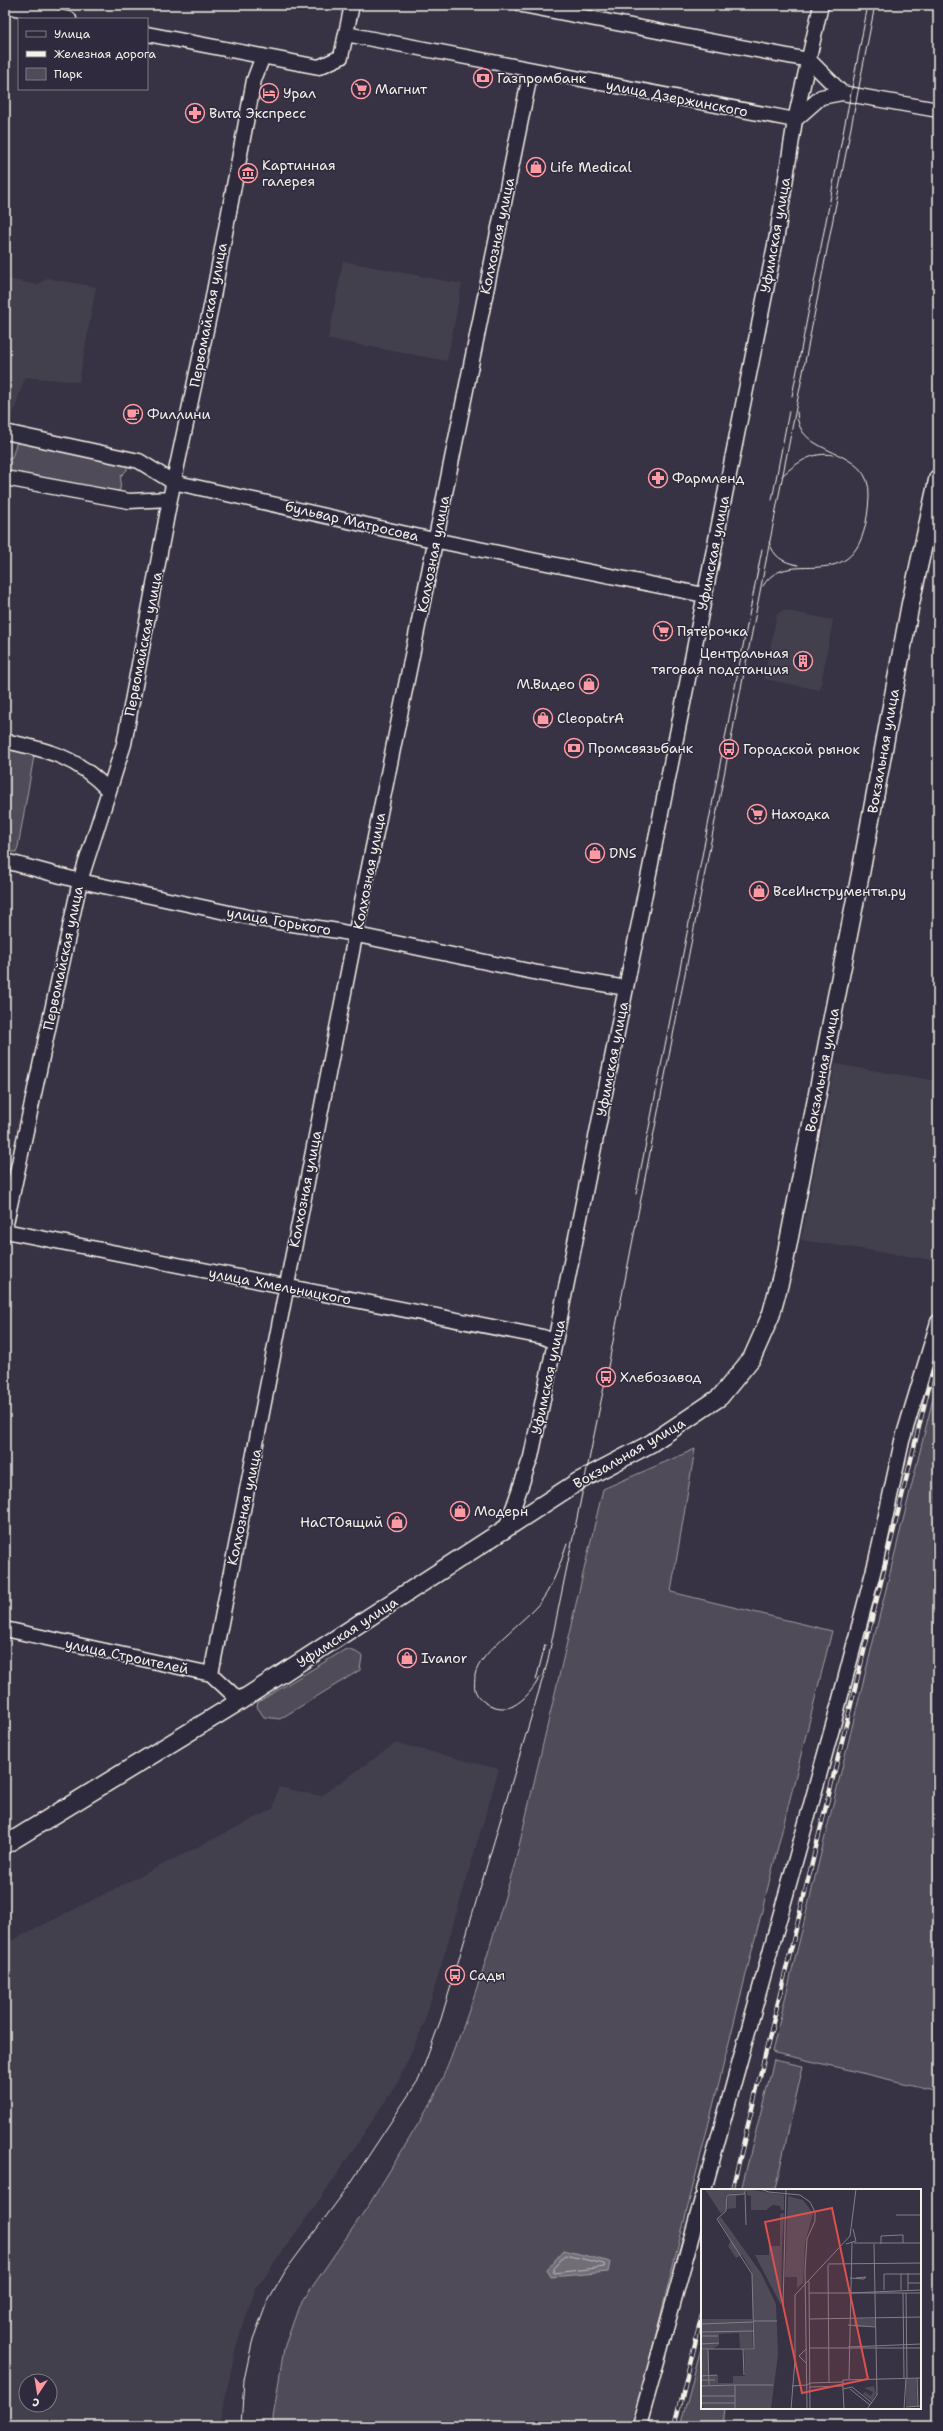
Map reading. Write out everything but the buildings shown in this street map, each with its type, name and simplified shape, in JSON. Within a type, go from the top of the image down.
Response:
[{"type":"main road","name":"Вокзальная улица","points":[[505,1531],[579,1481],[650,1444],[720,1397],[752,1358],[771,1315],[783,1270],[860,878],[911,599],[938,478]]},
{"type":"main road","name":"Уфимская улица","points":[[5,1845],[240,1701],[505,1531]]},
{"type":"street","points":[[148,34],[318,68],[340,57],[352,5]]},
{"type":"street","points":[[522,5],[809,60],[842,93]]},
{"type":"street","name":"Уфимская улица","points":[[505,1531],[531,1457],[555,1342],[777,235],[795,120],[820,5]]},
{"type":"street","points":[[5,6],[64,18]]},
{"type":"street","name":"улица Дзержинского","points":[[346,34],[795,120]]},
{"type":"street","name":"Первомайская улица","points":[[5,1229],[80,881],[124,744],[173,482],[212,302],[254,80],[262,56]]},
{"type":"street","name":"Колхозная улица","points":[[211,1674],[356,934],[531,70]]},
{"type":"street","points":[[795,120],[821,97],[842,93],[938,110]]},
{"type":"street","name":"бульвар Матросова","points":[[5,432],[139,461],[173,482],[436,540],[704,595]]},
{"type":"street","points":[[5,478],[129,501],[170,499]]},
{"type":"street","points":[[5,741],[45,749],[77,762],[94,775],[108,790]]},
{"type":"street","name":"улица Горького","points":[[5,861],[80,881],[254,918],[356,934],[538,973],[626,988]]},
{"type":"street","name":"улица Хмельницкого","points":[[5,1229],[286,1288],[543,1337],[555,1342]]},
{"type":"street","points":[[704,2189],[837,1710],[876,1561],[902,1441],[938,1322]]},
{"type":"street","name":"улица Строителей","points":[[5,1629],[211,1674]]},
{"type":"street","points":[[211,1674],[240,1701]]},
{"type":"street","points":[[639,2426],[701,2203]]},
{"type":"shaded area","points":[[343,261],[462,284],[447,361],[328,339]]},
{"type":"shaded area","points":[[5,278],[37,285],[47,278],[96,287],[79,382],[25,377],[10,424],[5,422]]},
{"type":"shaded area","points":[[783,610],[833,620],[820,690],[764,679],[777,614]]},
{"type":"shaded area","points":[[835,1064],[938,1081],[938,1261],[801,1240]]},
{"type":"shaded area","points":[[396,1743],[499,1769],[424,2024],[398,2082],[328,2188],[255,2290],[237,2344],[219,2426],[5,2426],[5,1944],[273,1809],[278,1787],[321,1796]]},
{"type":"green space","points":[[24,441],[127,466],[127,470],[121,476],[120,490],[112,493],[5,474],[5,460],[12,458],[16,444]]},
{"type":"green space","points":[[5,745],[31,750],[34,756],[16,852],[5,852]]},
{"type":"green space","points":[[938,1378],[938,2091],[772,2052]]},
{"type":"green space","points":[[695,1449],[671,1592],[832,1631],[633,2426],[274,2426],[273,2418],[284,2348],[299,2306],[370,2203],[434,2098],[462,2030],[481,1976],[515,1863],[603,1489]]},
{"type":"green space","points":[[346,1649],[356,1652],[362,1656],[360,1670],[280,1719],[264,1717],[257,1707],[258,1702]]},
{"type":"green space","points":[[774,2060],[803,2066],[775,2189],[741,2189]]},
{"type":"green space","points":[[701,2348],[701,2409],[725,2409],[723,2426],[681,2426]]},
{"type":"water","points":[[564,2250],[610,2262],[608,2272],[551,2277],[547,2269]]},
{"type":"tram line","points":[[792,396],[868,5]]},
{"type":"tram line","points":[[241,2426],[244,2380],[252,2343],[266,2305],[286,2270],[348,2187],[419,2079],[441,2019],[547,1664],[606,1377],[875,5]]},
{"type":"tram line","points":[[772,500],[789,411]]},
{"type":"tram line","points":[[763,586],[775,574],[790,569],[824,567],[840,563],[854,552],[864,531],[869,497],[867,480],[859,468],[847,459],[820,446],[808,438],[800,427],[797,412]]},
{"type":"tram line","points":[[782,476],[793,467],[812,456],[826,454],[833,455]]},
{"type":"tram line","points":[[769,542],[773,552],[779,558],[798,565]]},
{"type":"tram line","points":[[636,1194],[762,549]]},
{"type":"tram line","points":[[540,1677],[532,1690],[525,1697],[518,1703],[508,1708],[491,1706],[481,1699],[475,1690],[475,1675],[478,1666],[494,1646],[542,1600],[553,1580],[567,1544]]},
{"type":"tram line","points":[[536,1680],[545,1645]]},
{"type":"railway","points":[[732,2189],[938,1349]]},
{"type":"railway","points":[[675,2426],[701,2319]]},
{"type":"place","name":"Газпромбанк","points":[[483,78]]},
{"type":"place","name":"Магнит","points":[[361,89]]},
{"type":"place","name":"Урал","points":[[269,93]]},
{"type":"place","name":"Вита Экспресс","points":[[195,113]]},
{"type":"place","name":"Life Medical","points":[[536,167]]},
{"type":"place","name":"Картинная галерея","points":[[248,173]]},
{"type":"place","name":"Филлини","points":[[133,414]]},
{"type":"place","name":"Фармленд","points":[[658,478]]},
{"type":"place","name":"Пятёрочка","points":[[663,631]]},
{"type":"place","name":"Центральная тяговая подстанция","points":[[803,661]]},
{"type":"place","name":"М.Видео","points":[[589,684]]},
{"type":"place","name":"CleopatrA","points":[[543,718]]},
{"type":"place","name":"Промсвязьбанк","points":[[574,748]]},
{"type":"place","name":"Городской рынок","points":[[729,749]]},
{"type":"place","name":"Находка","points":[[757,814]]},
{"type":"place","name":"DNS","points":[[595,853]]},
{"type":"place","name":"ВсеИнструменты.ру","points":[[759,891]]},
{"type":"place","name":"Хлебозавод","points":[[606,1377]]},
{"type":"place","name":"Модерн","points":[[460,1511]]},
{"type":"place","name":"НаСТОящий","points":[[397,1522]]},
{"type":"place","name":"Ivanor","points":[[407,1658]]},
{"type":"place","name":"Сады","points":[[455,1975]]}]
